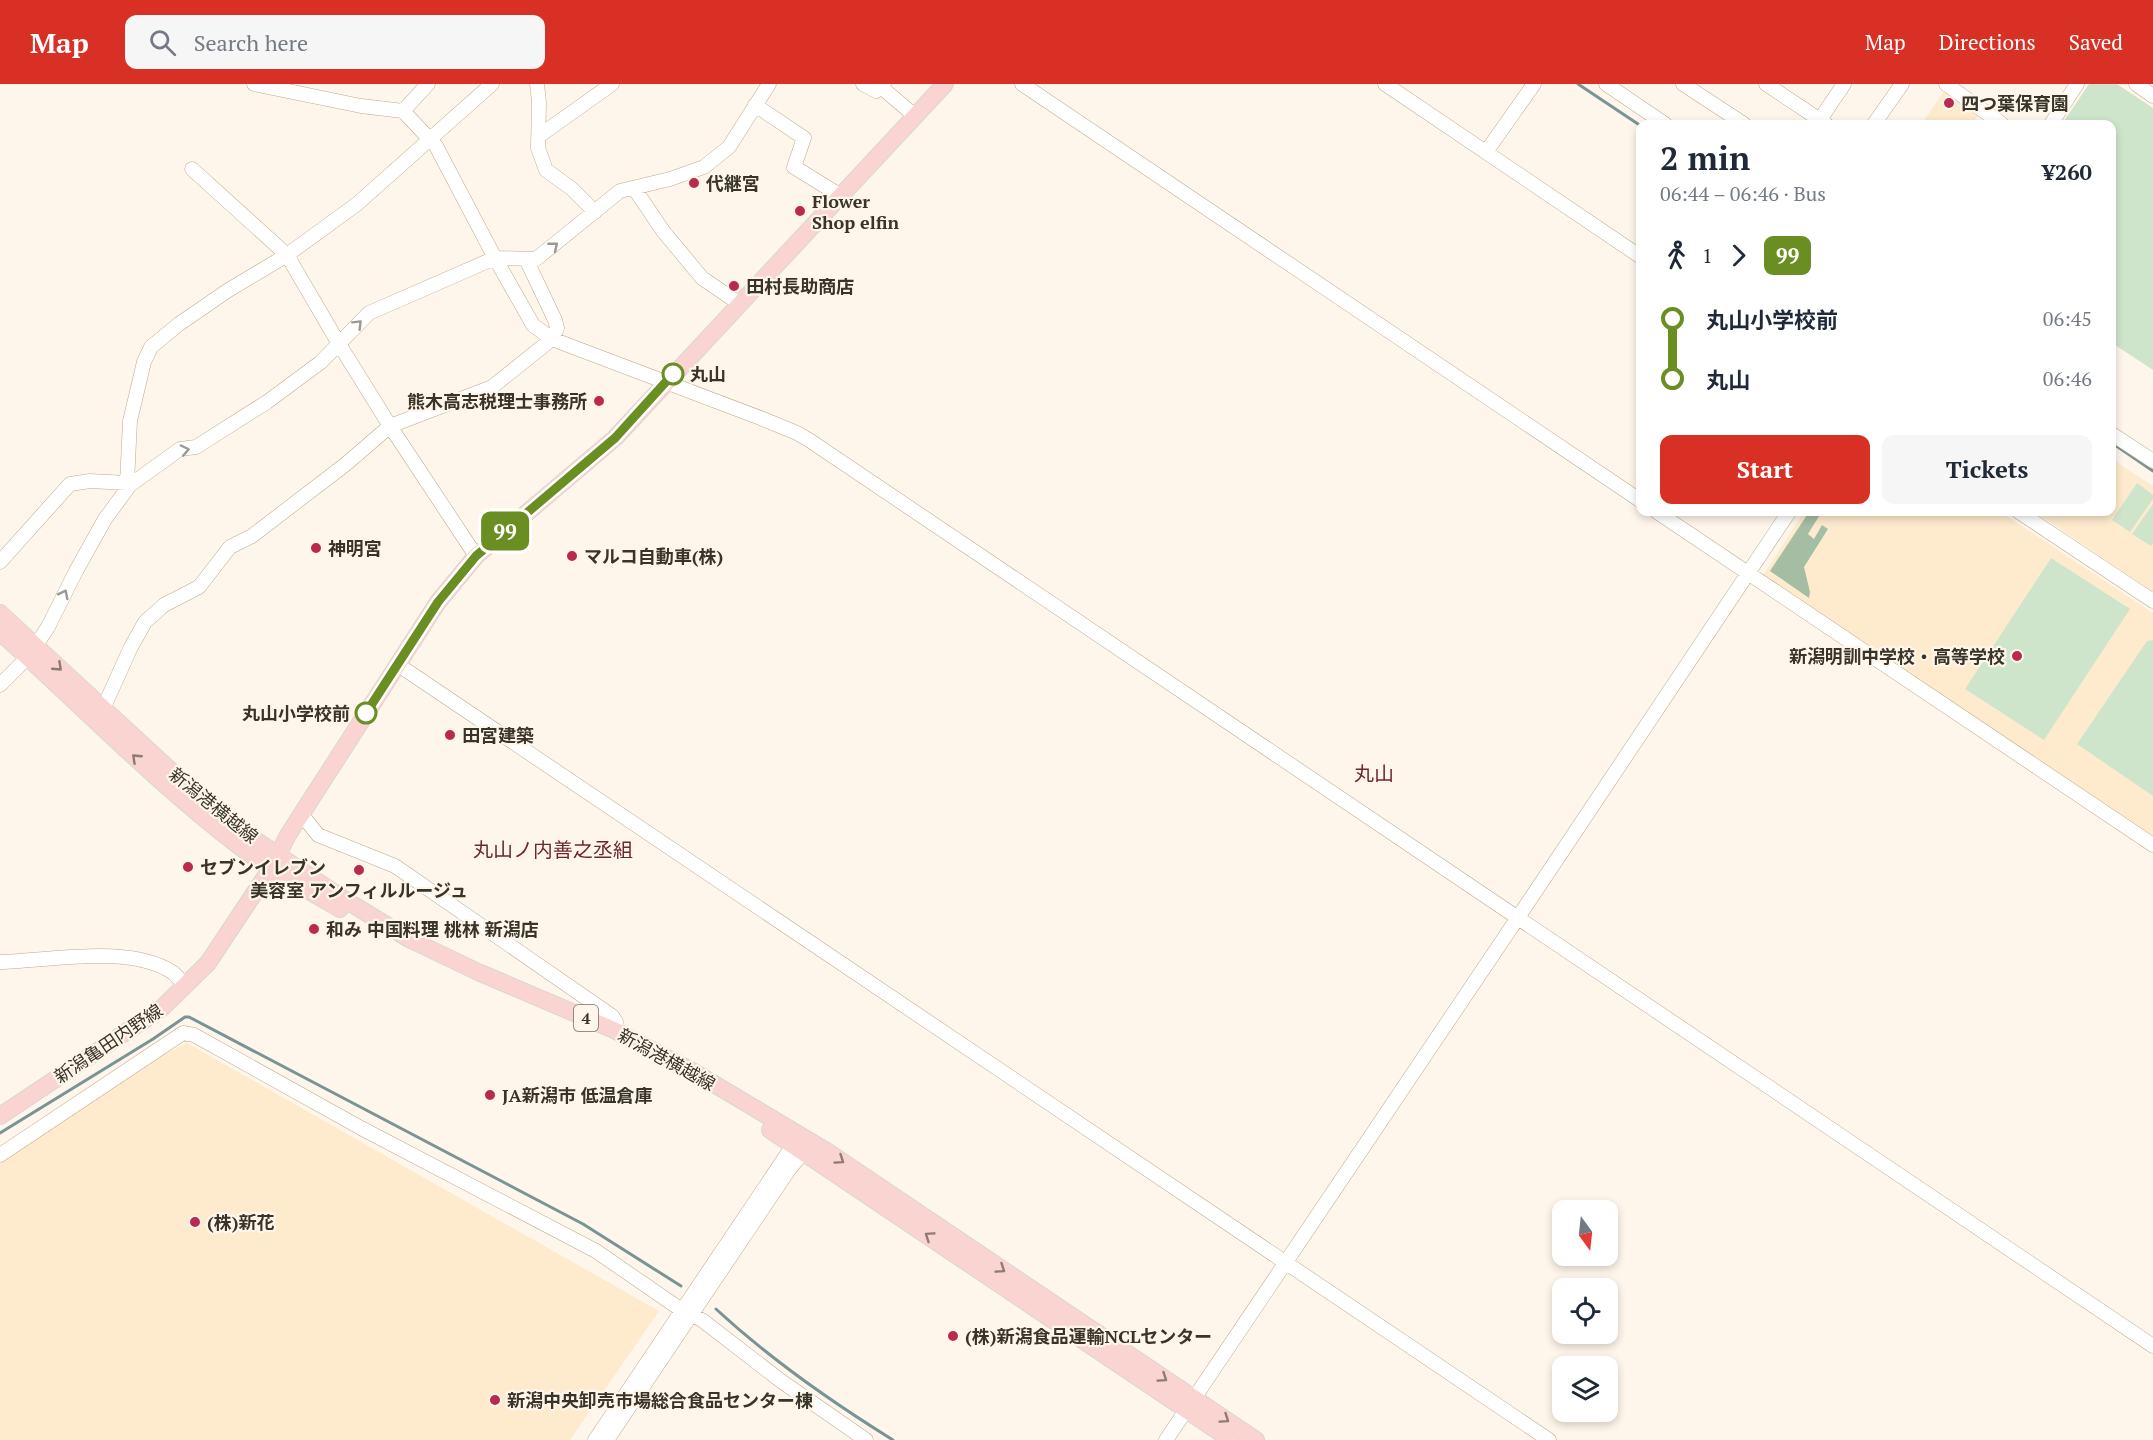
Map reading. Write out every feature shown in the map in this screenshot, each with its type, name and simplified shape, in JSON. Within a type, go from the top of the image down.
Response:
[{"type":"main road","name":"新潟亀田内野線","points":[[0,1116],[162,1008],[208,963],[438,602],[476,556],[615,438],[945,84]]},
{"type":"main road","name":"新潟港横越線","points":[[0,613],[32,651],[146,767],[239,846],[274,862],[409,939],[478,972],[614,1030],[694,1072],[802,1145]]},
{"type":"main road","name":"新潟港横越線","points":[[0,632],[32,651],[103,709],[183,782],[254,839],[274,862],[401,946],[460,976],[611,1041],[686,1079],[777,1135],[847,1165],[1190,1404],[1256,1440]]},
{"type":"main road","name":"新潟港横越線","points":[[1190,1404],[1231,1440]]},
{"type":"street","points":[[254,84],[362,106],[404,111],[430,138],[440,153],[533,325],[552,339],[772,422],[809,440],[2153,1347]]},
{"type":"street","points":[[404,111],[428,84]]},
{"type":"street","points":[[128,484],[130,421],[144,362],[151,347],[179,324],[227,291],[287,255],[357,204],[492,84]]},
{"type":"street","points":[[537,84],[538,148],[546,170],[572,189],[595,212]]},
{"type":"street","points":[[539,136],[612,84]]},
{"type":"street","points":[[0,685],[32,651],[48,627],[105,519],[128,484],[180,448],[196,447],[267,402],[321,362],[369,313],[495,258],[536,259],[621,190],[670,179],[704,167],[729,147],[768,84]]},
{"type":"street","points":[[863,84],[876,91],[883,86],[915,116]]},
{"type":"street","points":[[1022,84],[1636,498]]},
{"type":"street","points":[[1385,84],[1636,254]]},
{"type":"street","points":[[1486,152],[1534,84]]},
{"type":"street","points":[[1605,84],[1659,120]]},
{"type":"street","points":[[1683,84],[1738,120]]},
{"type":"street","points":[[1766,84],[1817,120]]},
{"type":"street","points":[[1823,120],[1844,84]]},
{"type":"street","points":[[1877,120],[1902,84]]},
{"type":"street","points":[[1946,84],[1996,120]]},
{"type":"street","points":[[2054,120],[2077,84]]},
{"type":"street","points":[[2136,84],[2153,96]]},
{"type":"street","points":[[755,105],[804,138],[794,167],[841,196]]},
{"type":"street","points":[[192,169],[287,255],[390,426],[476,556]]},
{"type":"street","points":[[634,188],[663,231],[702,278],[740,303]]},
{"type":"street","points":[[103,709],[130,647],[145,622],[164,605],[199,587],[230,547],[252,536],[346,464],[390,426],[492,387],[552,339],[556,328],[555,320],[526,259]]},
{"type":"street","points":[[2116,437],[2153,461]]},
{"type":"street","points":[[0,562],[70,484],[90,481],[128,484]]},
{"type":"street","points":[[1663,516],[2153,845]]},
{"type":"street","points":[[1166,1440],[1785,516]]},
{"type":"street","points":[[2025,516],[2153,601]]},
{"type":"street","points":[[398,663],[1549,1440]]},
{"type":"street","points":[[302,815],[318,835],[395,866],[612,1016],[616,1022],[614,1030]]},
{"type":"street","points":[[0,962],[106,955],[143,960],[173,972],[184,986]]},
{"type":"street","points":[[0,1155],[183,1033],[194,1035],[361,1128],[596,1251],[702,1320],[781,1381],[866,1440]]},
{"type":"street","points":[[595,1440],[790,1168],[802,1145]]},
{"type":"street","points":[[607,1440],[688,1313]]},
{"type":"shaded area","name":"四つ葉保育園","points":[[1944,91],[1979,114],[1975,120],[1924,120]]},
{"type":"shaded area","points":[[2116,462],[2153,486],[2153,592],[2041,516],[2116,516]]},
{"type":"shaded area","name":"新潟明訓中学校・高等学校","points":[[1801,516],[2007,516],[2153,613],[2153,839],[1762,577]]},
{"type":"shaded area","points":[[187,1043],[659,1311],[570,1440],[0,1440],[0,1162],[163,1055]]},
{"type":"green space","points":[[2089,84],[2117,84],[2153,108],[2153,370],[2116,346],[2116,120],[2065,120]]},
{"type":"green space","points":[[2137,483],[2153,495],[2153,499],[2130,532],[2112,520]]},
{"type":"green space","points":[[2153,504],[2153,543],[2151,546],[2132,534]]},
{"type":"green space","points":[[1806,516],[1819,516],[1808,534],[1814,539],[1822,525],[1828,529],[1804,567],[1810,592],[1809,598],[1770,571]]},
{"type":"green space","points":[[2051,558],[2130,609],[2044,740],[1965,689]]},
{"type":"green space","points":[[2153,640],[2153,796],[2077,744],[2147,641]]},
{"type":"waterway","points":[[1578,84],[1636,123]]},
{"type":"waterway","points":[[2116,446],[2153,471]]},
{"type":"waterway","points":[[0,1133],[185,1017],[189,1017],[583,1224],[681,1286]]},
{"type":"waterway","points":[[716,1309],[801,1379],[893,1440]]},
{"type":"bus line","name":"99","points":[[366,713],[438,602],[476,556],[615,438],[673,374]]},
{"type":"place","name":"四つ葉保育園","points":[[1949,103]]},
{"type":"place","name":"代継宮","points":[[694,183]]},
{"type":"place","name":"Flower Shop elfin","points":[[800,211]]},
{"type":"place","name":"田村長助商店","points":[[734,286]]},
{"type":"place","name":"丸山","points":[[673,374]]},
{"type":"place","name":"熊木高志税理士事務所","points":[[599,401]]},
{"type":"place","name":"神明宮","points":[[316,548]]},
{"type":"place","name":"マルコ自動車(株)","points":[[572,556]]},
{"type":"place","name":"新潟明訓中学校・高等学校","points":[[2017,656]]},
{"type":"place","name":"丸山小学校前","points":[[366,713]]},
{"type":"place","name":"田宮建築","points":[[450,735]]},
{"type":"place","name":"セブンイレブン","points":[[188,867]]},
{"type":"place","name":"美容室 アンフィルルージュ","points":[[359,870]]},
{"type":"place","name":"和み 中国料理 桃林 新潟店","points":[[314,929]]},
{"type":"place","name":"JA新潟市 低温倉庫","points":[[490,1095]]},
{"type":"place","name":"(株)新花","points":[[195,1222]]},
{"type":"place","name":"(株)新潟食品運輸NCLセンター","points":[[953,1336]]},
{"type":"place","name":"新潟中央卸売市場総合食品センター棟","points":[[495,1400]]},
{"type":"district","name":"丸山","points":[[1374,773]]},
{"type":"district","name":"丸山ノ内善之丞組","points":[[553,849]]}]
